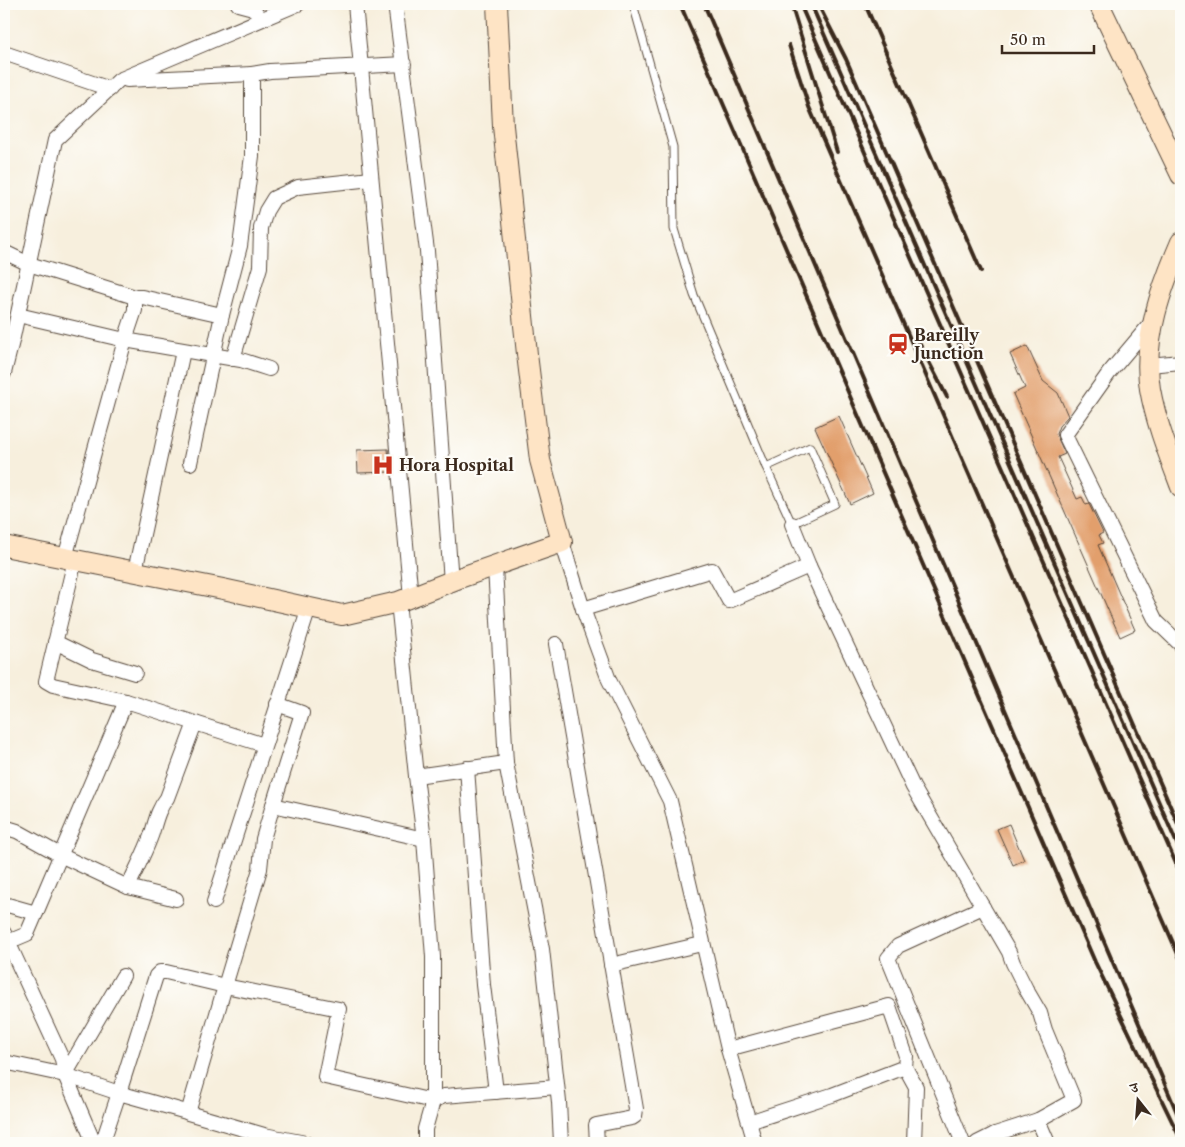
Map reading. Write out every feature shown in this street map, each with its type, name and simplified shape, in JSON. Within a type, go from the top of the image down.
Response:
[{"type":"street","points":[[238,4],[253,8],[261,19]]},
{"type":"street","points":[[4,373],[55,140],[114,85],[298,4]]},
{"type":"street","points":[[355,4],[372,179],[416,776],[424,839],[433,957],[434,1101],[425,1129],[425,1143]]},
{"type":"street","points":[[395,4],[427,251],[450,582]]},
{"type":"street","points":[[497,4],[504,126],[527,354],[540,460],[562,542],[609,680],[670,801],[728,1049],[755,1143]]},
{"type":"street","points":[[1099,4],[1181,173]]},
{"type":"street","points":[[4,53],[114,85],[270,71],[404,64]]},
{"type":"street","points":[[190,463],[222,316],[242,237],[252,156],[252,74]]},
{"type":"street","points":[[233,359],[260,266],[261,228],[266,211],[274,198],[298,187],[372,179]]},
{"type":"street","points":[[1181,242],[1160,297],[1149,366],[1154,408],[1181,487]]},
{"type":"street","points":[[4,252],[29,264],[126,293],[136,298],[142,296],[222,316]]},
{"type":"street","points":[[136,298],[135,310],[125,340],[70,559],[46,681],[53,685],[126,701],[264,745]]},
{"type":"street","points":[[18,315],[183,352],[233,359],[269,369]]},
{"type":"street","points":[[1155,319],[1109,372],[1066,434],[1156,621],[1181,645]]},
{"type":"street","points":[[135,572],[183,352]]},
{"type":"street","points":[[1149,366],[1181,362]]},
{"type":"street","points":[[792,524],[809,566],[913,787],[1010,952],[1022,980],[1040,1013],[1044,1030],[1074,1100],[1038,1120],[997,1138],[977,1143]]},
{"type":"street","points":[[4,546],[223,589],[342,615],[404,599],[562,542]]},
{"type":"street","points":[[583,608],[712,570],[729,602],[809,566]]},
{"type":"street","points":[[495,567],[506,763],[542,949],[561,1143]]},
{"type":"street","points":[[214,902],[309,608]]},
{"type":"street","points":[[55,642],[92,660],[136,673]]},
{"type":"street","points":[[556,644],[636,1113],[632,1118],[596,1125],[597,1143]]},
{"type":"street","points":[[99,1142],[65,1075],[62,1059],[6,938],[27,934],[62,856],[126,701]]},
{"type":"street","points":[[190,1113],[188,1113],[224,986],[260,870],[262,839],[302,713],[277,704]]},
{"type":"street","points":[[128,887],[152,833],[161,805],[168,798],[195,723]]},
{"type":"street","points":[[416,776],[506,763]]},
{"type":"street","points":[[467,768],[483,986],[496,1092]]},
{"type":"street","points":[[273,805],[424,839]]},
{"type":"street","points":[[4,827],[18,832],[62,856],[128,887],[176,899]]},
{"type":"street","points":[[4,904],[36,913]]},
{"type":"street","points":[[963,1143],[888,958],[898,946],[983,906]]},
{"type":"street","points":[[611,965],[702,944]]},
{"type":"street","points":[[99,1142],[119,1093],[156,976],[160,972],[339,1009],[325,1077],[434,1101],[444,1096],[557,1087]]},
{"type":"street","points":[[65,1075],[124,976]]},
{"type":"street","points":[[728,1049],[889,1006],[904,998]]},
{"type":"street","points":[[889,1006],[906,1056],[905,1067],[916,1087],[914,1143]]},
{"type":"street","points":[[4,1062],[65,1075],[119,1093],[264,1135],[306,1143]]},
{"type":"street","points":[[749,1122],[832,1095],[905,1067]]},
{"type":"street","points":[[1038,1120],[1048,1143]]},
{"type":"lane","points":[[633,4],[672,146],[674,229],[694,295],[766,467],[792,524],[835,504],[810,447],[766,467]]},
{"type":"building","points":[[1027,346],[1043,381],[1058,393],[1068,416],[1059,426],[1056,434],[1065,454],[1058,457],[1077,499],[1082,497],[1086,505],[1089,504],[1103,533],[1099,535],[1103,543],[1098,545],[1135,630],[1120,637],[1013,394],[1025,388],[1010,354]]},
{"type":"building","points":[[839,416],[873,493],[850,504],[815,427]]},
{"type":"building","points":[[388,449],[390,472],[358,473],[357,450]]},
{"type":"building","points":[[1009,824],[1024,860],[1013,865],[997,829]]},
{"type":"railway","points":[[680,4],[1095,962],[1181,1140]]},
{"type":"railway","points":[[704,4],[1181,1122]]},
{"type":"railway","points":[[791,4],[837,152]]},
{"type":"railway","points":[[800,4],[1181,875]]},
{"type":"railway","points":[[811,4],[1181,853]]},
{"type":"railway","points":[[865,4],[981,271]]},
{"type":"railway","points":[[821,10],[846,59],[1181,831]]},
{"type":"railway","points":[[789,45],[809,107],[1181,961]]},
{"type":"railway","points":[[916,337],[947,397]]},
{"type":"place","name":"Bareilly Junction","points":[[898,344]]},
{"type":"place","name":"Hora Hospital","points":[[383,465]]}]
